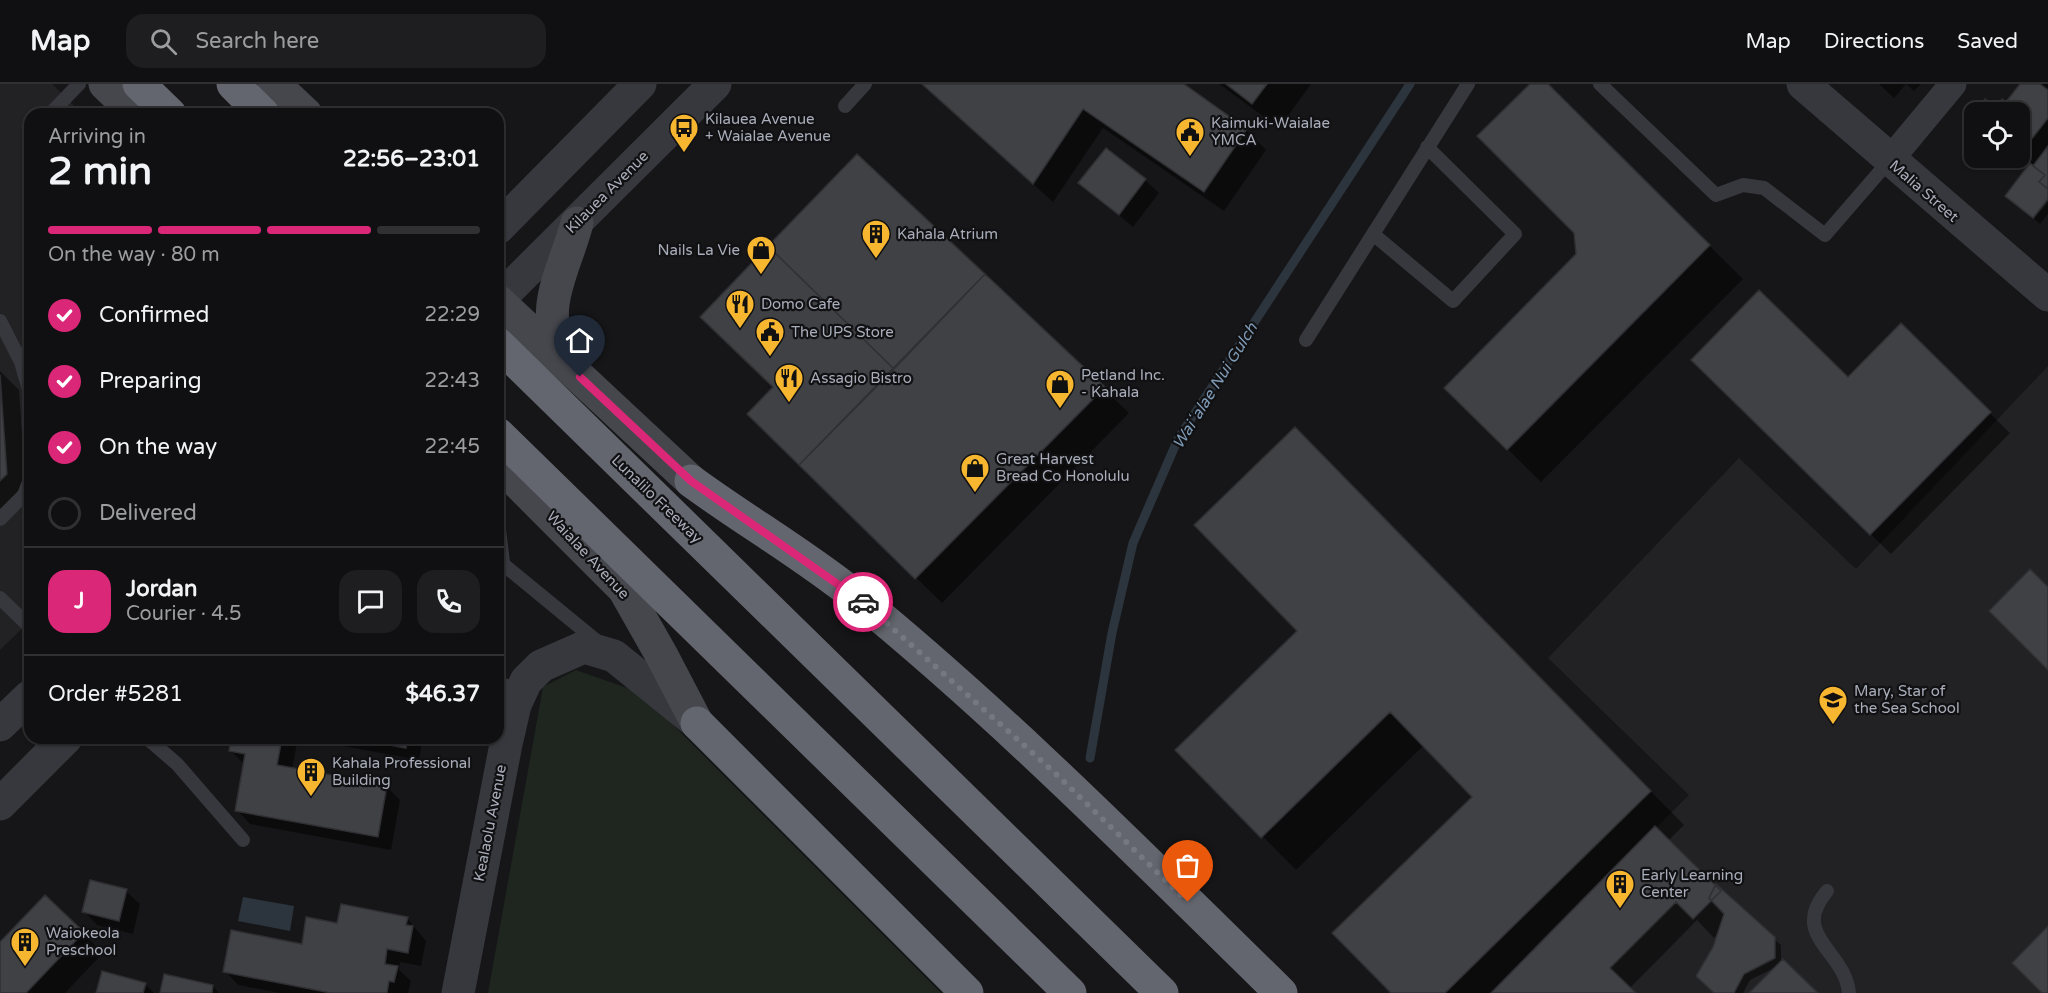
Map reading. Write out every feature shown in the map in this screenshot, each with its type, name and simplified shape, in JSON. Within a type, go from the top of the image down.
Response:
[{"type":"highway","points":[[139,84],[164,108]]},
{"type":"highway","points":[[232,84],[257,108]]},
{"type":"highway","name":"Lunalilo Freeway","points":[[504,350],[1162,993]]},
{"type":"highway","points":[[504,440],[1070,993]]},
{"type":"highway","points":[[691,481],[851,593],[896,630],[1054,772],[1281,993]]},
{"type":"highway","points":[[697,723],[967,993]]},
{"type":"main road","points":[[105,84],[130,108]]},
{"type":"main road","points":[[274,84],[300,108]]},
{"type":"main road","points":[[564,362],[553,339],[551,325],[553,297],[577,223]]},
{"type":"main road","points":[[504,307],[691,481]]},
{"type":"main road","name":"Waialae Avenue","points":[[504,480],[624,589],[697,723]]},
{"type":"street","points":[[504,222],[640,84]]},
{"type":"street","name":"Kilauea Avenue","points":[[504,295],[715,84]]},
{"type":"street","name":"Malia Street","points":[[1803,84],[1889,161],[2048,295]]},
{"type":"street","points":[[1889,161],[1953,84]]},
{"type":"street","points":[[504,203],[540,186]]},
{"type":"street","name":"Kealaolu Avenue","points":[[458,993],[515,705],[510,687],[526,681],[541,666],[584,647],[614,656],[697,723]]},
{"type":"street","points":[[0,725],[24,702]]},
{"type":"street","points":[[0,804],[60,744]]},
{"type":"lane","points":[[56,108],[79,84]]},
{"type":"lane","points":[[845,106],[865,84]]},
{"type":"lane","points":[[1306,340],[1468,84]]},
{"type":"lane","points":[[1600,84],[1716,195],[1743,185],[1764,188],[1825,235],[1889,161]]},
{"type":"lane","points":[[1373,234],[1453,301],[1515,234],[1427,147]]},
{"type":"lane","points":[[0,321],[24,372]]},
{"type":"lane","points":[[0,519],[24,495]]},
{"type":"lane","points":[[504,564],[614,656]]},
{"type":"lane","points":[[0,598],[24,621]]},
{"type":"lane","points":[[154,744],[177,764],[243,840]]},
{"type":"lane","points":[[1827,891],[1814,910],[1813,927],[1841,966],[1850,993]]},
{"type":"shaded area","points":[[0,84],[52,84],[76,108],[24,108],[24,627],[0,650]]},
{"type":"shaded area","name":"Mary, Star of the Sea School","points":[[2048,366],[2048,993],[1491,993],[1689,795],[1548,658],[1739,458],[1856,569]]},
{"type":"shaded area","points":[[576,670],[641,693],[941,993],[488,993],[543,687]]},
{"type":"shaded area","points":[[243,897],[294,906],[290,931],[238,921]]},
{"type":"building","name":"Kaimuki-Waialae YMCA","points":[[922,84],[1184,84],[1247,129],[1204,192],[1083,109],[1033,184]]},
{"type":"building","points":[[1226,84],[1267,84],[1252,104]]},
{"type":"building","points":[[1530,84],[1548,84],[1710,245],[1507,450],[1444,388],[1576,254],[1574,233],[1477,136]]},
{"type":"building","points":[[2020,84],[2040,84],[2048,90],[2048,118],[2030,141],[2030,102],[2006,102]]},
{"type":"building","points":[[2048,146],[2048,189],[2039,182],[2045,175],[2033,166]]},
{"type":"building","points":[[1106,148],[1146,179],[1119,215],[1078,183]]},
{"type":"building","name":"Kahala Atrium","points":[[857,154],[985,274],[894,369],[768,246]]},
{"type":"building","points":[[2030,163],[2045,175],[2039,182],[2048,189],[2048,199],[2033,218],[2005,196],[2026,168],[2030,168]]},
{"type":"building","points":[[768,246],[894,369],[799,465],[747,414],[773,387],[700,317]]},
{"type":"building","points":[[985,274],[1105,387],[915,579],[799,465]]},
{"type":"building","points":[[1759,290],[1848,377],[1901,323],[1991,412],[1870,535],[1691,360]]},
{"type":"building","points":[[0,375],[7,474],[0,481]]},
{"type":"building","points":[[1295,427],[1651,791],[1445,993],[1391,993],[1332,933],[1472,797],[1390,712],[1261,838],[1175,750],[1297,631],[1194,525]]},
{"type":"building","points":[[2030,569],[2048,587],[2048,670],[1989,611]]},
{"type":"building","name":"Kahala Professional Building","points":[[230,744],[281,744],[277,765],[387,785],[378,837],[235,811],[245,754],[229,751]]},
{"type":"building","points":[[385,744],[407,744],[406,748]]},
{"type":"building","name":"Early Learning Center","points":[[1655,826],[1721,891],[1693,919],[1676,902],[1610,968],[1636,993],[1491,993]]},
{"type":"building","points":[[90,880],[127,889],[119,921],[82,912]]},
{"type":"building","points":[[1716,884],[1775,937],[1775,958],[1744,974],[1734,993],[1714,993],[1696,976],[1713,947],[1724,914],[1709,898]]},
{"type":"building","name":"Waiokeola Preschool","points":[[45,895],[84,932],[26,993],[0,993],[0,942]]},
{"type":"building","points":[[341,904],[408,917],[406,925],[413,926],[408,953],[387,949],[385,964],[398,966],[394,982],[389,981],[387,993],[331,993],[223,972],[231,930],[302,944],[306,917],[337,923]]},
{"type":"building","points":[[2048,926],[2048,993],[2042,993],[2012,963]]},
{"type":"building","points":[[1783,959],[1818,993],[1749,993]]},
{"type":"building","points":[[102,971],[146,983],[143,993],[96,993]]},
{"type":"building","points":[[164,974],[213,985],[212,993],[160,993]]},
{"type":"waterway","name":"Waiʻalae Nui Gulch","points":[[1090,758],[1112,633],[1133,543],[1178,439],[1410,84]]},
{"type":"way so far","points":[[863,602],[1054,772],[1188,902]]},
{"type":"place","name":"Kilauea Avenue + Waialae Avenue","points":[[684,154]]},
{"type":"place","name":"Kaimuki-Waialae YMCA","points":[[1190,158]]},
{"type":"place","name":"Kahala Atrium","points":[[876,260]]},
{"type":"place","name":"Nails La Vie","points":[[761,276]]},
{"type":"place","name":"Domo Cafe","points":[[740,330]]},
{"type":"place","name":"The UPS Store","points":[[770,358]]},
{"type":"place","name":"Assagio Bistro","points":[[789,404]]},
{"type":"place","name":"Petland Inc. - Kahala","points":[[1060,410]]},
{"type":"place","name":"Great Harvest Bread Co Honolulu","points":[[975,494]]},
{"type":"place","name":"Mary, Star of the Sea School","points":[[1833,726]]},
{"type":"place","name":"Kahala Professional Building","points":[[311,798]]},
{"type":"place","name":"Early Learning Center","points":[[1620,910]]},
{"type":"place","name":"Waiokeola Preschool","points":[[25,968]]},
{"type":"route","points":[[580,377],[691,481],[863,602]]}]
